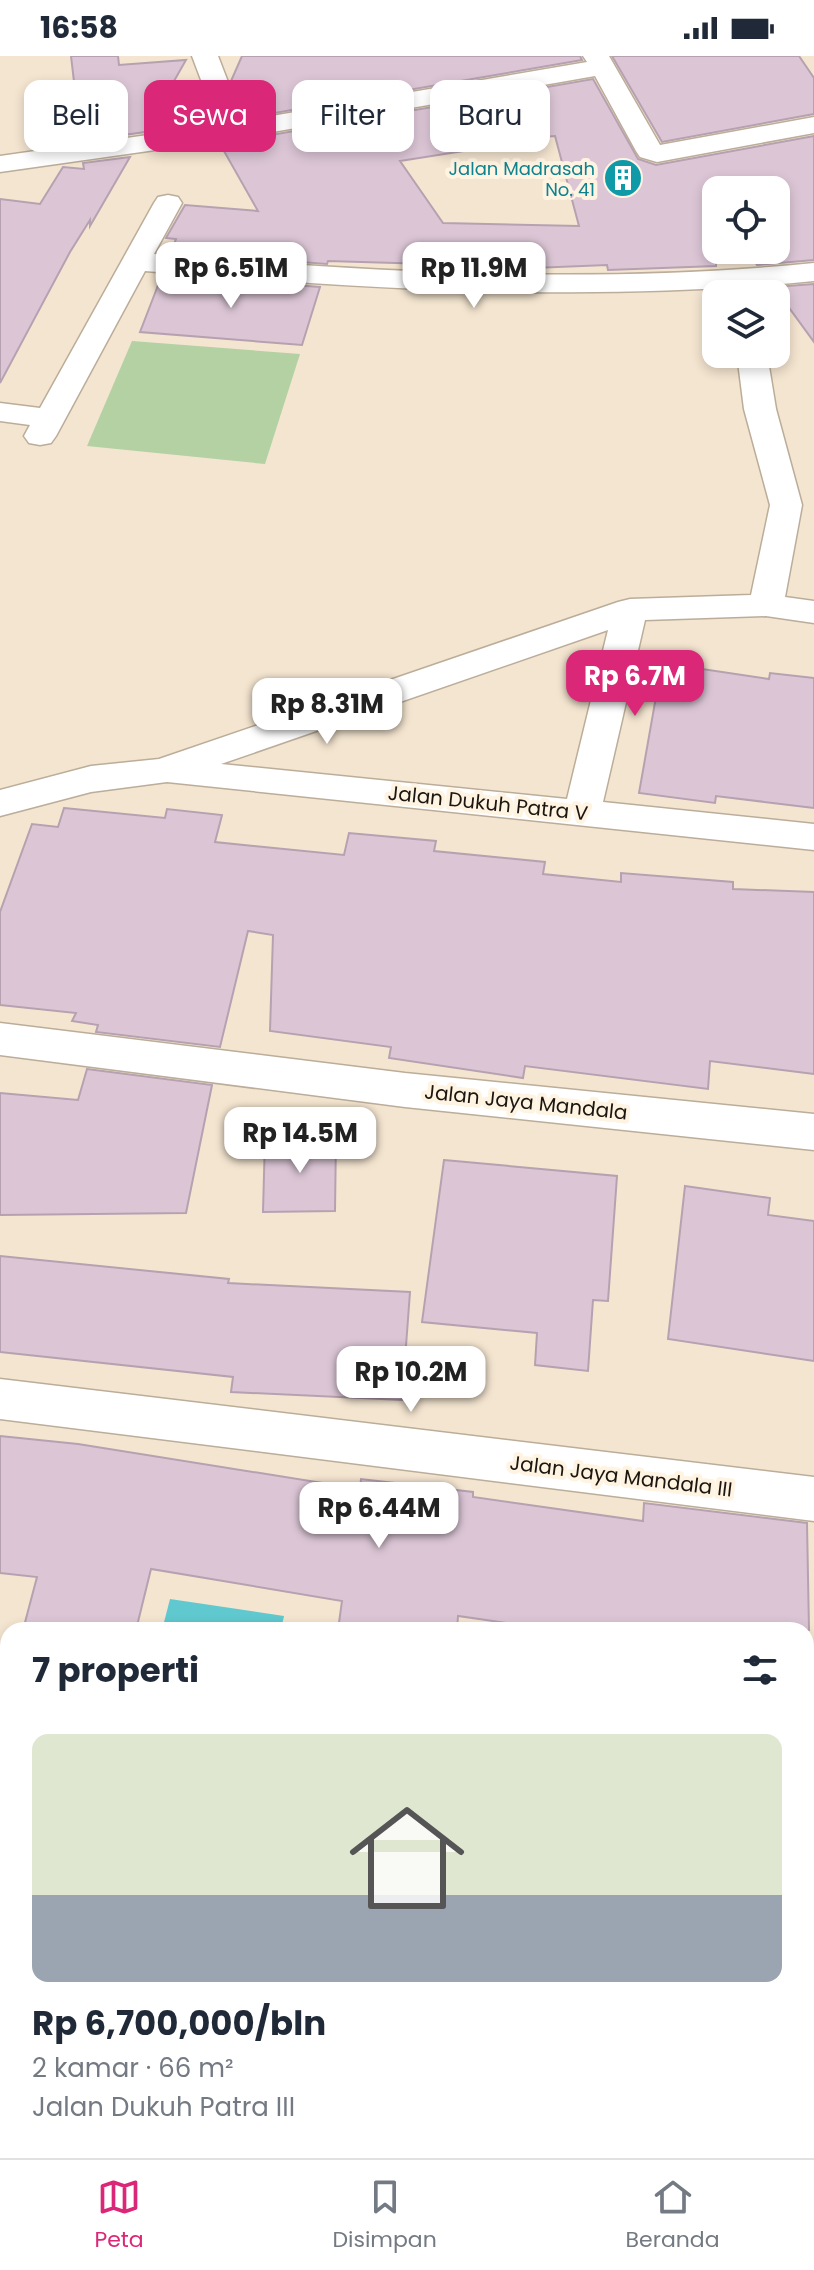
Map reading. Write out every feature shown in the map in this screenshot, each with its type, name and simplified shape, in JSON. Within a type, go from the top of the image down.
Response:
[{"type":"street","points":[[205,56],[214,80]]},
{"type":"street","points":[[276,123],[600,62],[650,151],[657,154],[814,125]]},
{"type":"street","points":[[0,164],[144,144]]},
{"type":"street","points":[[0,412],[44,427],[168,203]]},
{"type":"street","points":[[134,261],[361,279],[512,286],[702,288]]},
{"type":"street","points":[[777,280],[814,272]]},
{"type":"street","points":[[754,368],[760,409],[786,505],[766,605]]},
{"type":"street","points":[[0,803],[91,779],[162,771],[630,610],[766,605],[814,612]]},
{"type":"street","points":[[582,812],[630,610]]},
{"type":"street","name":"Jalan Dukuh Patra V","points":[[162,771],[814,837]]},
{"type":"street","name":"Jalan Jaya Mandala","points":[[0,1039],[405,1090],[814,1132]]},
{"type":"street","name":"Jalan Jaya Mandala III","points":[[0,1399],[814,1499]]},
{"type":"green space","points":[[132,341],[300,354],[265,464],[87,446]]},
{"type":"water","points":[[170,1599],[284,1616],[283,1622],[164,1622]]},
{"type":"building","points":[[71,56],[118,56],[119,65],[186,60],[175,80],[144,80],[144,132],[128,134],[128,80],[74,80]]},
{"type":"building","points":[[242,56],[580,56],[582,60],[466,80],[430,80],[430,86],[414,89],[414,80],[292,80],[292,110],[276,113],[276,80],[231,80]]},
{"type":"building","points":[[612,56],[799,56],[814,78],[814,114],[662,142]]},
{"type":"building","points":[[593,79],[638,159],[656,165],[814,136],[814,260],[790,262],[790,176],[702,176],[702,264],[716,266],[608,270],[607,265],[429,269],[429,264],[328,261],[327,264],[171,252],[176,239],[166,238],[185,205],[258,211],[225,152],[276,152],[276,134],[292,131],[292,152],[414,152],[414,110],[430,107],[430,152],[457,152],[400,161],[443,223],[579,226],[555,136],[550,136],[550,86]]},
{"type":"building","points":[[130,157],[90,226],[90,220],[70,252],[0,383],[0,199],[40,204],[63,167],[84,169],[83,163]]},
{"type":"building","points":[[162,275],[320,287],[302,345],[140,332]]},
{"type":"building","points":[[814,284],[814,342],[790,309],[790,286]]},
{"type":"building","points":[[662,663],[769,679],[770,673],[814,678],[814,808],[716,796],[715,803],[639,793]]},
{"type":"building","points":[[64,808],[165,818],[167,809],[222,815],[215,842],[344,855],[349,833],[436,841],[434,851],[545,862],[543,874],[621,882],[621,873],[733,882],[733,889],[814,892],[814,1074],[710,1061],[708,1089],[525,1066],[523,1078],[389,1058],[391,1047],[270,1031],[273,935],[248,931],[220,1047],[96,1032],[98,1025],[72,1021],[76,1013],[0,1005],[0,912],[32,824],[58,827]]},
{"type":"building","points":[[87,1069],[212,1085],[186,1213],[0,1215],[0,1093],[78,1100]]},
{"type":"building","points":[[336,1137],[335,1211],[263,1212],[265,1138]]},
{"type":"building","points":[[444,1160],[617,1176],[608,1301],[593,1300],[588,1371],[535,1365],[537,1333],[422,1322]]},
{"type":"building","points":[[685,1186],[770,1198],[768,1215],[814,1221],[814,1361],[668,1339]]},
{"type":"building","points":[[0,1256],[229,1279],[228,1283],[410,1292],[402,1400],[231,1392],[233,1377],[0,1352]]},
{"type":"building","points":[[0,1436],[78,1444],[360,1489],[361,1479],[473,1492],[473,1497],[643,1521],[644,1503],[807,1523],[809,1622],[500,1622],[458,1616],[458,1622],[339,1622],[342,1601],[151,1569],[138,1622],[25,1622],[37,1577],[0,1573]]},
{"type":"place","name":"Jalan Madrasah No. 41","points":[[623,178]]}]
